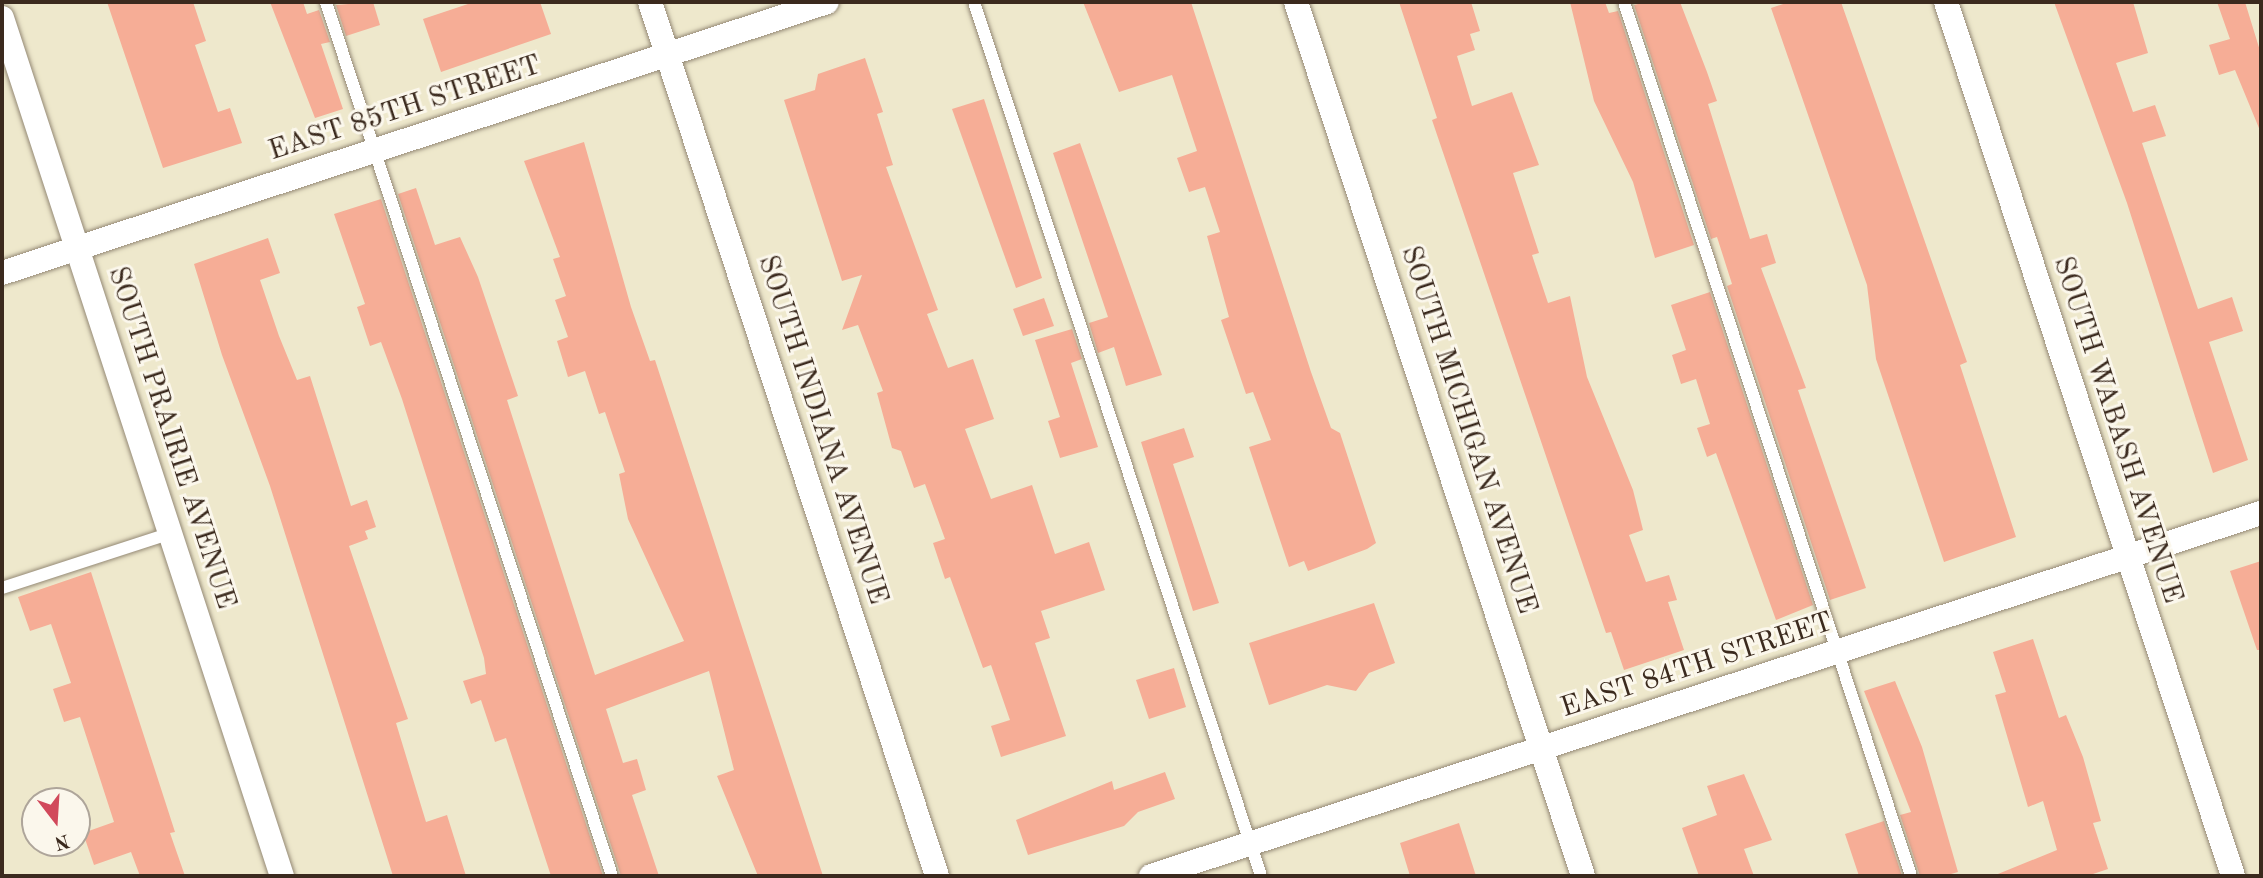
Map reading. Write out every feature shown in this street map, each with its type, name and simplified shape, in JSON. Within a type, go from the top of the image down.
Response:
[{"type":"street","name":"SOUTH INDIANA AVENUE","points":[[650,2],[937,876]]},
{"type":"street","name":"EAST 85TH STREET","points":[[2,273],[827,2]]},
{"type":"street","name":"SOUTH MICHIGAN AVENUE","points":[[1296,2],[1583,876]]},
{"type":"street","name":"SOUTH WABASH AVENUE","points":[[1946,2],[2232,876]]},
{"type":"street","name":"SOUTH PRAIRIE AVENUE","points":[[2,18],[282,876]]},
{"type":"street","name":"EAST 84TH STREET","points":[[1151,876],[2261,513]]},
{"type":"lane","points":[[326,2],[612,876]]},
{"type":"lane","points":[[974,2],[1261,876]]},
{"type":"lane","points":[[1624,2],[1911,876]]},
{"type":"lane","points":[[2,588],[171,533]]},
{"type":"building","points":[[107,2],[193,2],[206,41],[195,45],[218,112],[230,108],[242,143],[163,168]]},
{"type":"building","points":[[270,2],[303,2],[307,14],[319,10],[330,42],[321,44],[343,109],[315,118]]},
{"type":"building","points":[[373,2],[380,25],[346,36],[336,5]]},
{"type":"building","points":[[474,2],[540,2],[551,34],[441,72],[423,19]]},
{"type":"building","points":[[1083,2],[1191,2],[1311,372],[1331,428],[1340,433],[1376,543],[1367,549],[1308,571],[1304,561],[1289,567],[1249,447],[1271,440],[1253,392],[1246,394],[1221,320],[1229,317],[1207,236],[1220,232],[1205,187],[1189,192],[1177,158],[1197,151],[1172,75],[1119,92]]},
{"type":"building","points":[[1399,2],[1471,2],[1480,31],[1470,34],[1475,50],[1457,56],[1472,106],[1512,92],[1539,165],[1513,173],[1539,253],[1532,255],[1548,303],[1570,296],[1587,377],[1633,490],[1643,530],[1629,535],[1646,582],[1669,575],[1677,600],[1668,602],[1684,650],[1624,670],[1611,632],[1606,633],[1432,120],[1437,118]]},
{"type":"building","points":[[1570,2],[1605,2],[1609,13],[1618,11],[1694,245],[1655,258],[1633,182],[1594,101]]},
{"type":"building","points":[[1646,2],[1680,2],[1707,72],[1717,101],[1708,104],[1750,239],[1767,234],[1776,263],[1761,268],[1806,388],[1798,390],[1866,588],[1830,600],[1727,286],[1732,284],[1717,237],[1711,239],[1634,5]]},
{"type":"building","points":[[1789,2],[1841,2],[1967,362],[1960,365],[2016,537],[1944,562],[1876,359],[1867,285],[1771,8]]},
{"type":"building","points":[[2054,2],[2133,2],[2148,53],[2116,63],[2133,112],[2155,105],[2166,136],[2142,143],[2198,309],[2232,297],[2243,331],[2209,342],[2248,460],[2213,473],[2127,203]]},
{"type":"building","points":[[2217,2],[2245,2],[2261,54],[2261,133],[2235,70],[2219,75],[2209,45],[2230,39]]},
{"type":"building","points":[[865,58],[883,112],[877,114],[893,165],[886,167],[938,310],[927,314],[948,368],[973,359],[994,419],[965,429],[991,499],[1032,485],[1055,554],[1089,542],[1105,590],[1041,611],[1050,638],[1035,643],[1066,736],[1001,757],[991,726],[1010,720],[991,665],[983,668],[950,577],[945,579],[933,543],[945,539],[925,484],[914,488],[901,451],[892,448],[877,393],[883,391],[858,325],[842,330],[862,275],[842,281],[784,100],[815,90],[818,74]]},
{"type":"building","points":[[984,99],[1042,278],[1016,288],[952,109]]},
{"type":"building","points":[[584,142],[631,307],[650,361],[655,360],[823,876],[758,876],[717,776],[734,770],[709,671],[606,709],[623,763],[637,759],[646,790],[632,795],[659,876],[621,876],[398,194],[416,188],[435,245],[460,237],[478,277],[518,396],[507,400],[595,675],[684,641],[628,519],[619,474],[625,472],[605,412],[599,414],[585,371],[568,377],[557,341],[568,337],[555,300],[566,296],[553,259],[560,257],[524,161]]},
{"type":"building","points":[[1080,143],[1162,375],[1126,386],[1114,347],[1098,353],[1089,323],[1108,317],[1053,153]]},
{"type":"building","points":[[381,199],[603,876],[551,876],[506,738],[495,742],[481,700],[471,704],[463,681],[486,674],[484,658],[402,399],[381,342],[370,346],[357,307],[365,304],[334,214]]},
{"type":"building","points":[[268,238],[280,273],[260,280],[279,336],[297,380],[310,376],[351,506],[367,500],[376,527],[365,531],[368,539],[349,546],[408,719],[396,723],[426,822],[447,815],[466,876],[393,876],[270,486],[222,355],[194,264]]},
{"type":"building","points":[[1710,292],[1813,605],[1776,620],[1716,453],[1707,457],[1697,428],[1710,424],[1696,379],[1681,384],[1672,355],[1686,350],[1671,305]]},
{"type":"building","points":[[1044,298],[1054,326],[1023,336],[1013,309]]},
{"type":"building","points":[[1072,329],[1082,359],[1071,363],[1098,447],[1060,458],[1048,421],[1060,417],[1035,340]]},
{"type":"building","points":[[1184,428],[1194,457],[1173,464],[1219,603],[1193,611],[1141,442]]},
{"type":"building","points":[[2261,561],[2261,650],[2257,650],[2230,571]]},
{"type":"building","points":[[91,572],[175,832],[170,833],[185,876],[140,876],[131,852],[94,865],[91,856],[91,830],[114,822],[80,717],[64,722],[53,689],[71,683],[51,624],[30,631],[18,597]]},
{"type":"building","points":[[1374,603],[1395,663],[1369,673],[1356,691],[1327,685],[1269,705],[1249,643]]},
{"type":"building","points":[[2033,639],[2059,718],[2066,715],[2083,757],[2101,821],[2093,823],[2108,869],[2087,876],[1993,876],[2057,850],[2043,801],[2028,807],[1995,695],[2006,692],[1993,652]]},
{"type":"building","points":[[1174,668],[1186,707],[1149,719],[1136,680]]},
{"type":"building","points":[[1895,681],[1922,747],[1958,872],[1944,876],[1920,876],[1900,815],[1911,812],[1864,691]]},
{"type":"building","points":[[1165,772],[1175,799],[1138,812],[1124,826],[1028,855],[1016,820],[1112,781],[1114,790]]},
{"type":"building","points":[[1744,774],[1772,840],[1744,849],[1754,876],[1699,876],[1682,828],[1717,815],[1707,786]]},
{"type":"building","points":[[1884,821],[1902,876],[1859,876],[1845,834]]},
{"type":"building","points":[[1459,823],[1476,876],[1410,876],[1400,843]]}]
